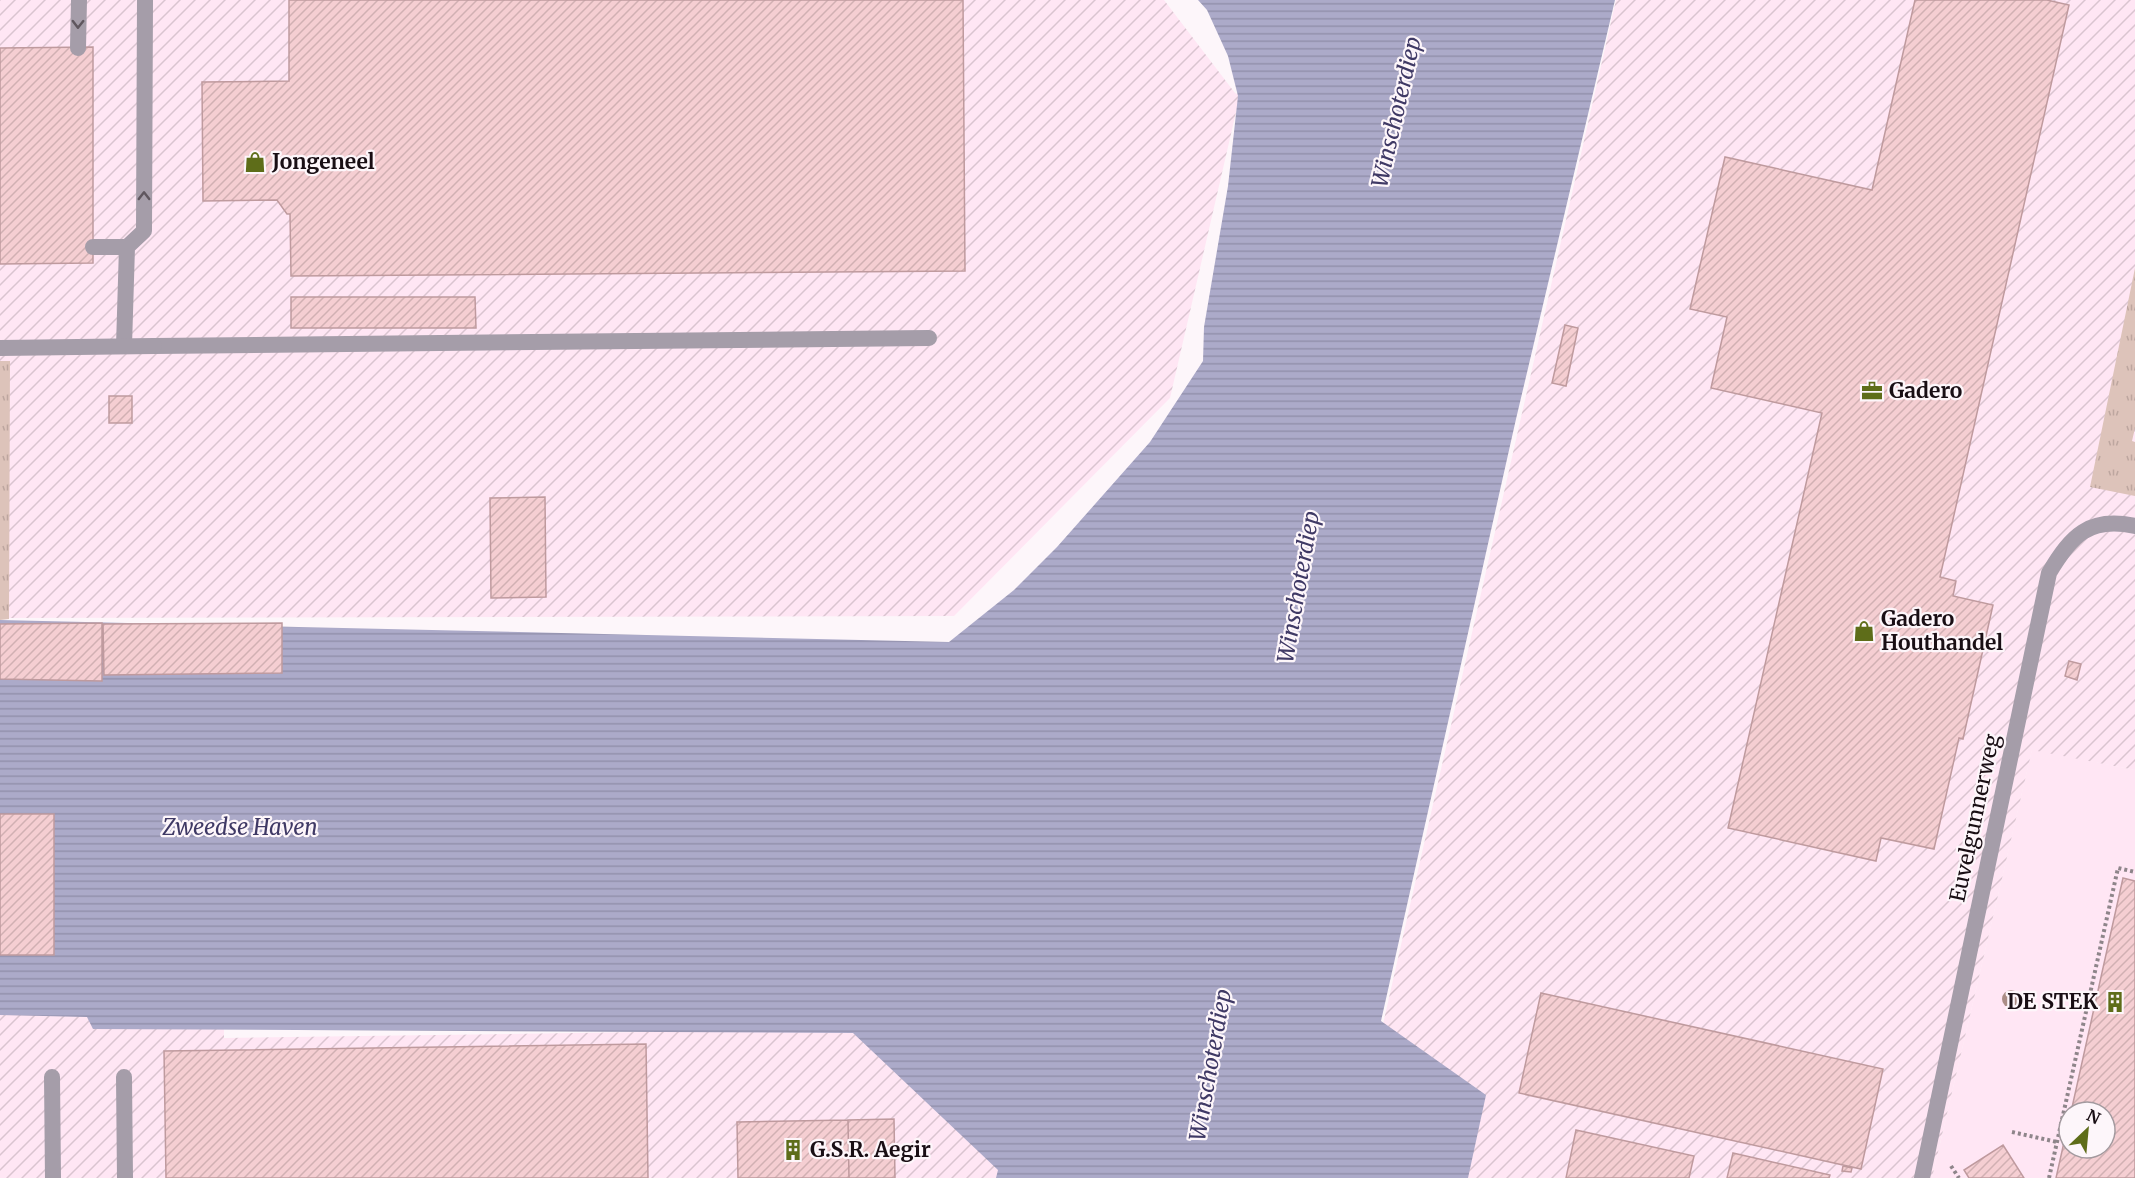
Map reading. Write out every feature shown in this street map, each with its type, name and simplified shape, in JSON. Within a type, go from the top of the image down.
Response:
[{"type":"street","points":[[78,48],[79,0]]},
{"type":"street","points":[[93,247],[127,247],[144,231],[145,0]]},
{"type":"street","points":[[124,346],[127,247]]},
{"type":"street","points":[[0,348],[929,338]]},
{"type":"street","name":"Euvelgunnerweg","points":[[1922,1178],[2049,573],[2063,549],[2081,530],[2115,522],[2135,526]]},
{"type":"street","points":[[52,1077],[53,1178]]},
{"type":"street","points":[[124,1077],[125,1178]]},
{"type":"path","points":[[2066,1100],[2118,868],[2135,872]]},
{"type":"path","points":[[2012,1132],[2057,1142],[2049,1178]]},
{"type":"shaded area","points":[[0,0],[1164,0],[1235,93],[1240,95],[1170,398],[954,616],[0,618]]},
{"type":"shaded area","points":[[1616,0],[2135,0],[2135,770],[2032,750],[1932,1178],[1348,1178]]},
{"type":"shaded area","points":[[2032,749],[2135,770],[2135,1178],[1932,1178]]},
{"type":"shaded area","points":[[223,903],[224,1038],[860,1029],[1001,1165],[998,1178],[0,1178],[0,904]]},
{"type":"green space","points":[[2135,268],[2135,428],[2132,441],[2135,442],[2135,496],[2090,487]]},
{"type":"green space","points":[[0,361],[10,361],[9,619],[0,620]]},
{"type":"water","points":[[1198,0],[1615,0],[1516,419],[1381,1021],[1486,1095],[1468,1178],[996,1178],[998,1170],[853,1033],[93,1029],[87,1017],[0,1015],[0,620],[949,642],[1014,590],[1057,547],[1150,442],[1203,361],[1204,327],[1228,186],[1238,96],[1228,56],[1207,10]]},
{"type":"building","points":[[289,0],[963,0],[965,271],[291,276],[290,214],[287,214],[277,200],[203,201],[202,82],[289,81]]},
{"type":"building","points":[[1915,0],[2047,0],[2069,5],[1940,577],[1956,581],[1953,596],[1993,605],[1963,739],[1959,738],[1934,849],[1881,838],[1876,861],[1728,828],[1822,413],[1711,388],[1727,317],[1690,309],[1725,157],[1872,190]]},
{"type":"building","points":[[93,47],[93,263],[0,264],[0,48]]},
{"type":"building","points":[[291,297],[475,297],[476,328],[291,328]]},
{"type":"building","points":[[1565,325],[1578,328],[1566,386],[1552,383]]},
{"type":"building","points":[[109,396],[132,396],[132,423],[109,423]]},
{"type":"building","points":[[545,497],[546,597],[491,598],[490,498]]},
{"type":"building","points":[[102,623],[102,681],[0,679],[0,624]]},
{"type":"building","points":[[282,623],[282,673],[104,675],[103,624]]},
{"type":"building","points":[[2069,661],[2081,664],[2077,680],[2065,676]]},
{"type":"building","points":[[0,814],[54,814],[54,955],[0,955]]},
{"type":"building","name":"DE STEK","points":[[2123,878],[2135,881],[2135,1178],[2056,1178],[2060,1160],[2117,1160],[2117,1100],[2074,1100]]},
{"type":"building","points":[[1541,993],[1883,1069],[1861,1169],[1519,1093]]},
{"type":"building","points":[[646,1044],[648,1178],[166,1178],[164,1051]]},
{"type":"building","points":[[894,1119],[895,1178],[849,1178],[848,1120]]},
{"type":"building","name":"G.S.R. Aegir","points":[[848,1120],[849,1178],[738,1178],[737,1122]]},
{"type":"building","points":[[1576,1130],[1694,1156],[1689,1178],[1566,1178]]},
{"type":"building","points":[[2003,1145],[2024,1178],[1969,1178],[1964,1170]]},
{"type":"building","points":[[1733,1153],[1830,1175],[1829,1178],[1727,1178]]},
{"type":"building","points":[[1843,1166],[1852,1168],[1851,1172],[1842,1171]]},
{"type":"place","name":"Jongeneel","points":[[255,162]]},
{"type":"place","name":"Gadero","points":[[1872,391]]},
{"type":"place","name":"Gadero Houthandel","points":[[1864,631]]},
{"type":"place","name":"DE STEK","points":[[2115,1002]]},
{"type":"place","name":"G.S.R. Aegir","points":[[793,1150]]},
{"type":"water label","name":"Winschoterdiep","points":[[1396,112]]},
{"type":"water label","name":"Winschoterdiep","points":[[1298,587]]},
{"type":"water label","name":"Zweedse Haven","points":[[240,827]]},
{"type":"water label","name":"Winschoterdiep","points":[[1210,1065]]}]
